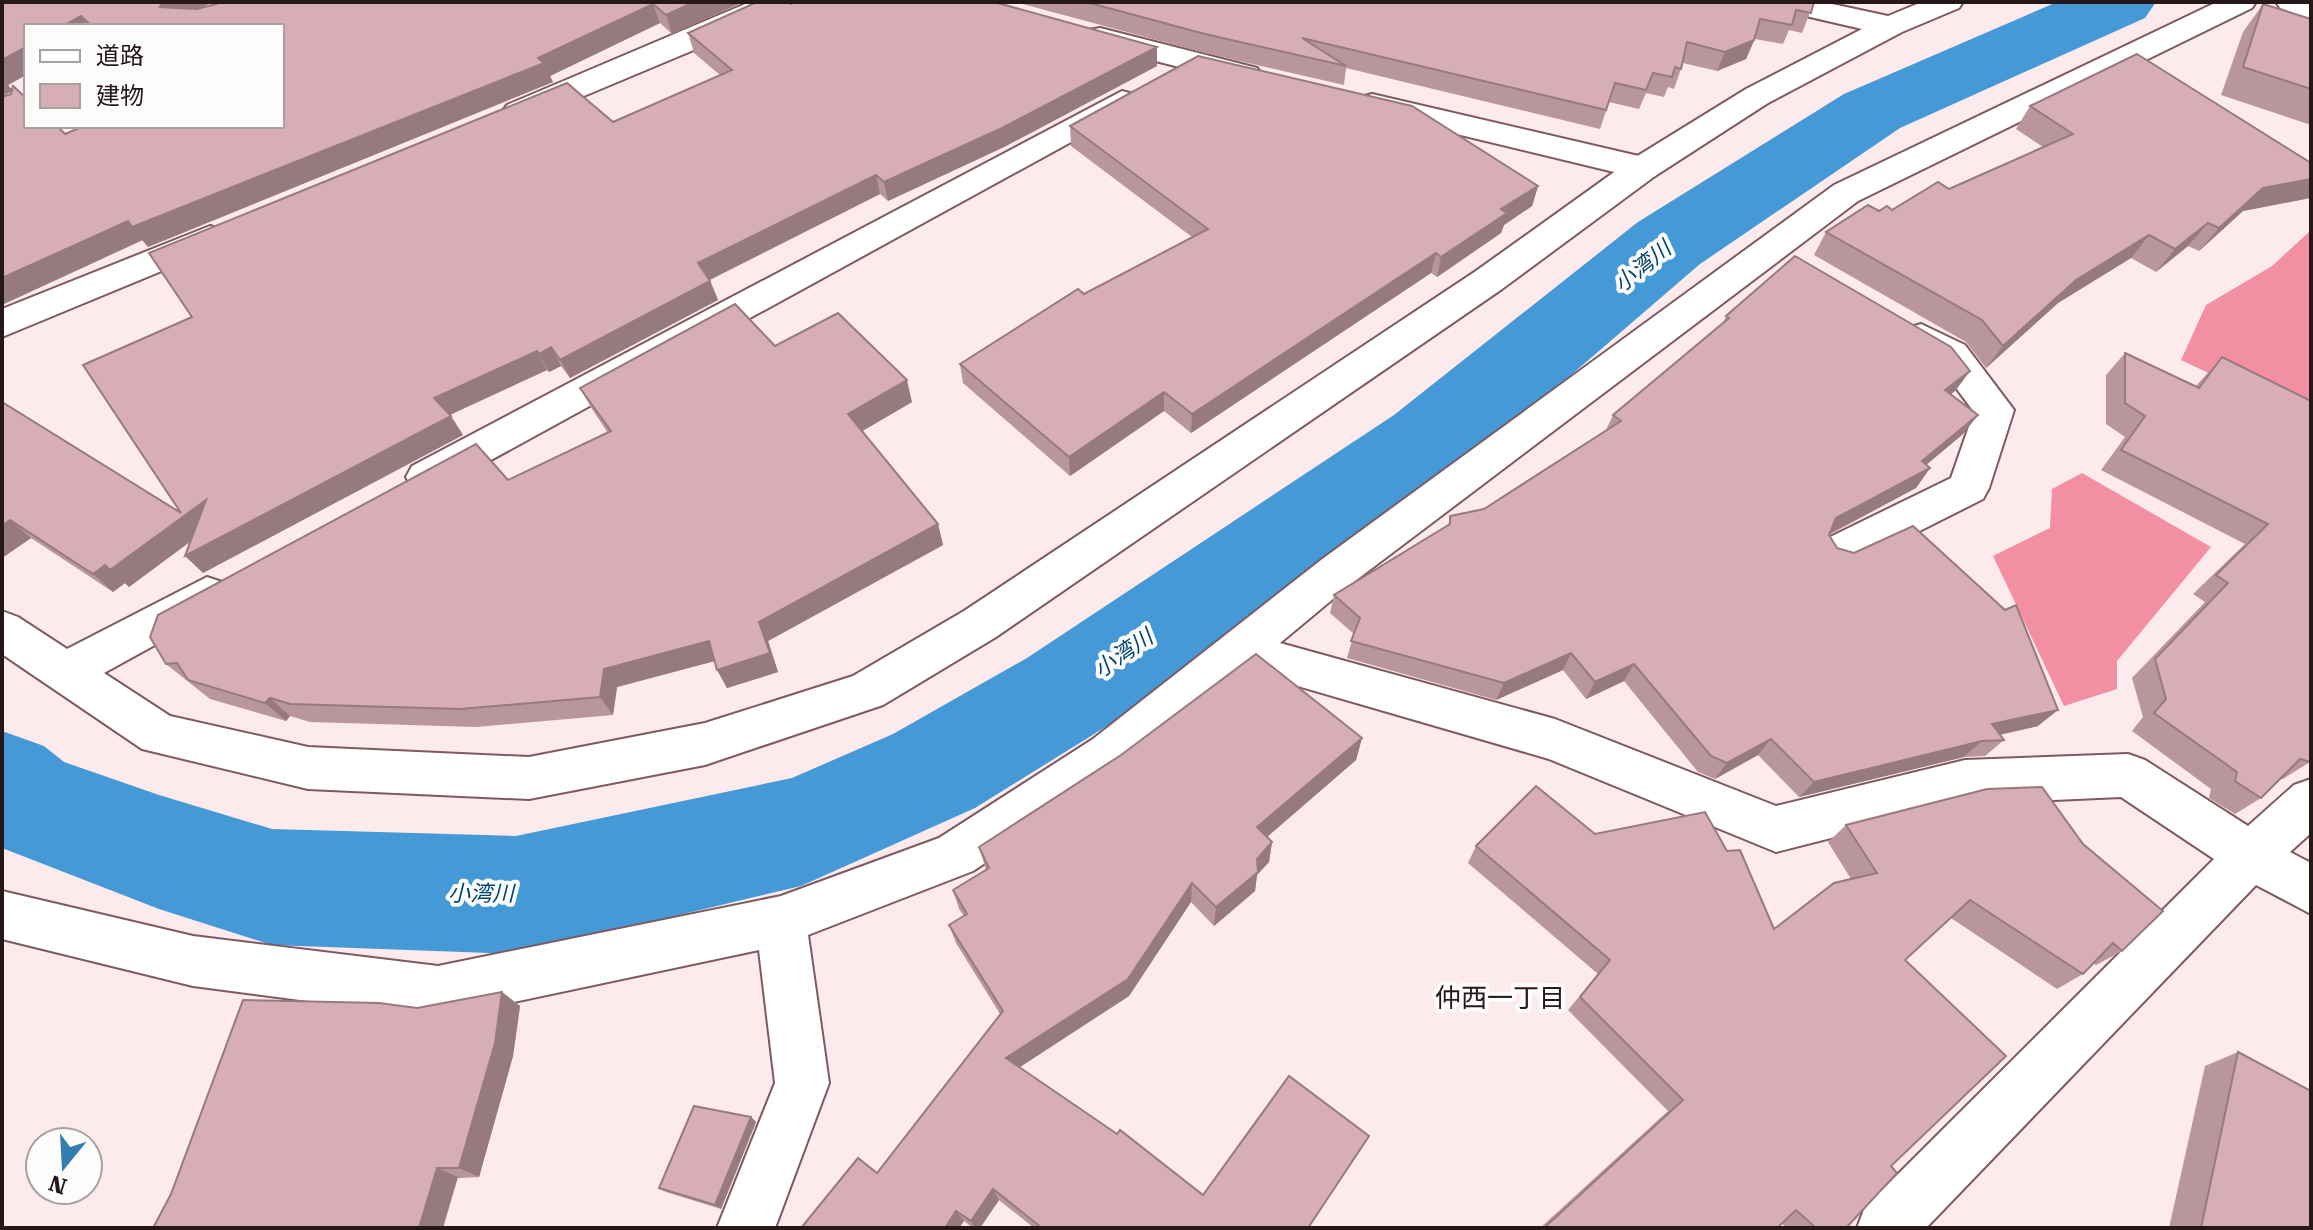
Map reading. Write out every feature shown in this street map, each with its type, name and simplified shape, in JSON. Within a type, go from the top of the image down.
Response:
[{"type":"street","points":[[481,127],[728,25],[773,2]]},
{"type":"street","points":[[1782,2],[1891,26]]},
{"type":"street","points":[[2,630],[159,734],[308,768],[529,778],[705,744],[867,691],[980,624],[1489,280],[1643,168],[1757,96],[1891,26],[1948,2]]},
{"type":"street","points":[[5,921],[193,961],[438,992],[781,921],[955,855],[1110,754],[1336,572],[1846,193],[2241,2]]},
{"type":"street","points":[[2291,2],[2311,10]]},
{"type":"street","points":[[1074,30],[1271,81]]},
{"type":"street","points":[[394,494],[1193,63]]},
{"type":"street","points":[[1348,99],[1643,168]]},
{"type":"street","points":[[2,324],[234,228]]},
{"type":"street","points":[[1771,249],[1810,272]]},
{"type":"street","points":[[1839,552],[1968,488],[1994,410],[1952,355],[1887,317]]},
{"type":"street","points":[[65,672],[240,577]]},
{"type":"street","points":[[1239,650],[1555,740],[1776,829],[1965,782],[2128,775],[2251,856],[2311,890]]},
{"type":"street","points":[[1886,1228],[2251,856],[2311,801]]},
{"type":"street","points":[[746,1228],[802,1083],[781,921]]},
{"type":"shaded area","points":[[2309,232],[2311,421],[2181,360],[2206,305],[2272,266]]},
{"type":"shaded area","points":[[2082,473],[2211,547],[2117,661],[2117,689],[2064,706],[1993,556],[2050,528],[2052,489]]},
{"type":"building","points":[[2,2],[163,2],[160,7],[197,9],[223,2],[694,2],[666,15],[653,4],[538,58],[544,63],[132,227],[128,221],[2,278],[2,97],[11,94],[13,86],[24,96],[24,128],[59,128],[65,134],[79,128],[284,128],[284,24],[90,24],[81,16],[67,24],[24,24],[24,48],[2,60]]},
{"type":"building","points":[[757,2],[994,2],[1157,47],[1002,128],[884,182],[876,175],[698,263],[710,281],[560,360],[551,347],[539,354],[537,351],[434,398],[451,416],[185,556],[206,500],[110,570],[105,565],[93,574],[10,520],[2,526],[2,402],[181,513],[83,365],[192,317],[149,253],[567,83],[613,122],[732,70],[688,33]]},
{"type":"building","points":[[1086,2],[1814,2],[1811,13],[1796,10],[1792,25],[1760,19],[1754,40],[1725,52],[1687,42],[1681,69],[1675,67],[1672,77],[1653,73],[1646,90],[1615,83],[1606,110],[1302,38],[1346,66],[1205,34]]},
{"type":"building","points":[[2263,4],[2311,19],[2311,89],[2243,67]]},
{"type":"building","points":[[2137,54],[2311,163],[2311,179],[2263,188],[2219,228],[2208,223],[2175,249],[2149,235],[2076,280],[2003,346],[1982,320],[1826,232],[1868,205],[1879,211],[1887,206],[1892,210],[1938,182],[1949,189],[2073,134],[2030,106]]},
{"type":"building","points":[[1198,56],[1412,106],[1538,186],[1501,209],[1507,213],[1441,257],[1436,253],[1192,414],[1164,392],[1069,457],[960,364],[1078,289],[1084,294],[1208,229],[1070,126]]},
{"type":"building","points":[[1795,256],[1951,347],[1970,371],[1945,390],[1978,415],[1922,461],[1930,468],[1836,518],[1829,535],[1837,548],[1854,553],[1913,526],[2005,610],[2016,605],[2058,710],[1992,724],[2004,740],[1982,741],[1814,782],[1771,739],[1727,763],[1711,756],[1634,664],[1595,682],[1571,653],[1504,683],[1351,641],[1360,618],[1334,595],[1450,524],[1450,516],[1484,509],[1621,421],[1613,415],[1729,318],[1726,316]]},
{"type":"building","points":[[735,304],[775,346],[838,313],[907,380],[848,414],[938,524],[759,622],[770,653],[717,670],[709,641],[604,669],[600,697],[460,709],[290,704],[270,698],[265,703],[188,680],[177,663],[166,664],[150,637],[158,615],[476,444],[508,480],[611,431],[580,388]]},
{"type":"building","points":[[2125,353],[2199,388],[2222,357],[2311,401],[2311,761],[2300,759],[2261,798],[2235,781],[2237,772],[2154,713],[2166,699],[2155,659],[2228,583],[2216,575],[2268,524],[2121,450],[2145,416],[2125,403]]},
{"type":"building","points":[[1256,654],[1362,738],[1257,827],[1272,842],[1257,859],[1258,872],[1216,907],[1192,883],[1128,979],[1006,1058],[1117,1134],[1120,1130],[1203,1195],[1289,1076],[1369,1136],[1308,1228],[1042,1228],[993,1189],[971,1221],[956,1211],[945,1228],[801,1228],[858,1158],[877,1173],[1003,1011],[949,925],[967,914],[953,890],[989,868],[979,847],[1121,755]]},
{"type":"building","points":[[1536,786],[1595,834],[1705,812],[1727,851],[1740,850],[1774,929],[1834,883],[1877,873],[1846,825],[1987,789],[2042,787],[2083,844],[2163,911],[2122,951],[2113,943],[2083,974],[1970,900],[1905,960],[2006,1056],[1891,1166],[1897,1173],[1846,1228],[1816,1228],[1796,1210],[1777,1228],[1544,1228],[1683,1100],[1580,997],[1610,960],[1476,846]]},
{"type":"building","points":[[502,992],[495,1043],[459,1168],[437,1168],[419,1228],[153,1228],[171,1194],[243,1000],[379,1003],[417,1008]]},
{"type":"building","points":[[2238,1052],[2311,1091],[2311,1228],[2201,1228]]},
{"type":"building","points":[[694,1106],[751,1117],[715,1205],[659,1188]]},
{"type":"waterway","name":"小湾川","points":[[2,784],[25,802],[159,852],[272,887],[516,895],[801,831],[934,771],[1067,692],[1429,441],[1669,243],[1872,111],[2119,2]]},
{"type":"district","name":"仲西一丁目","points":[[1500,998]]}]
